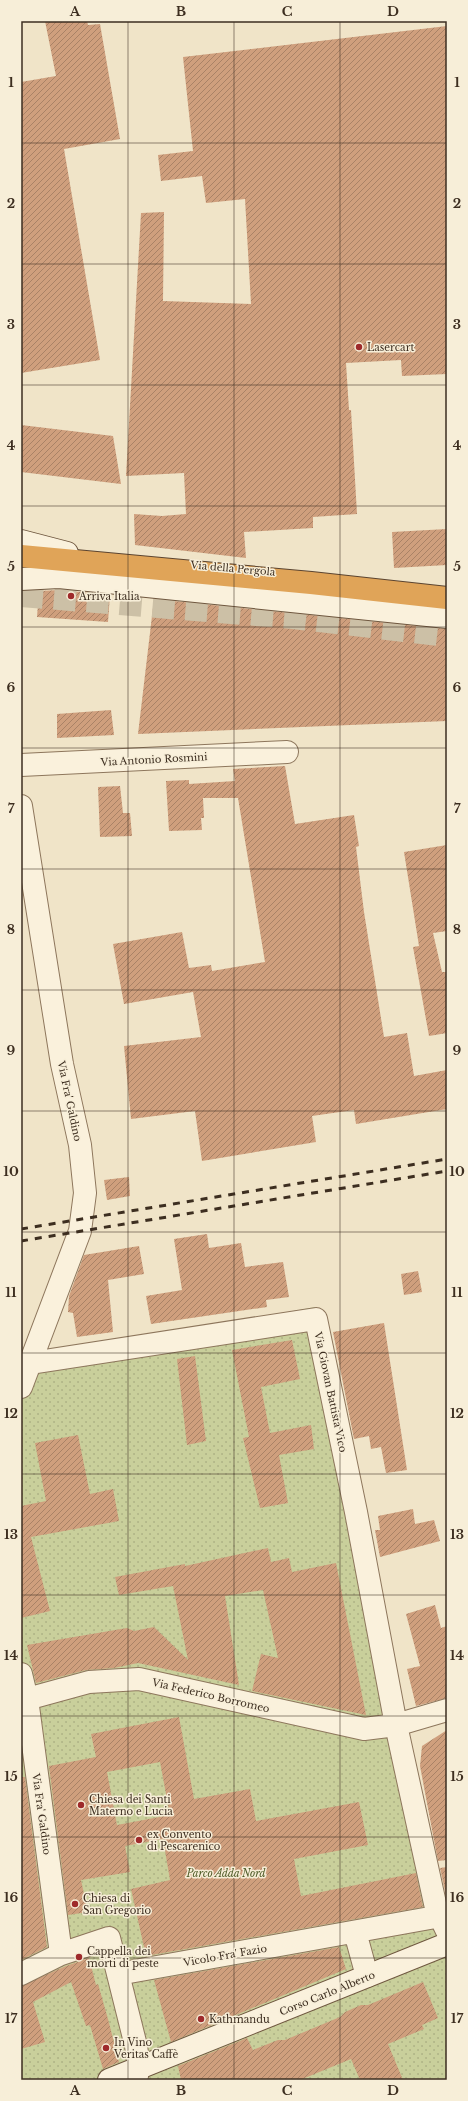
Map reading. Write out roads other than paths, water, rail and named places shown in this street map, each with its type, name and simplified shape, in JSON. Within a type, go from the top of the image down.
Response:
[{"type":"highway","points":[[21,556],[311,583],[447,598]]},
{"type":"street","name":"Via della Pergola","points":[[21,541],[65,553],[447,588]]},
{"type":"street","points":[[21,579],[59,577],[447,617]]},
{"type":"street","name":"Via Antonio Rosmini","points":[[21,765],[287,752]]},
{"type":"street","name":"Via Fra' Galdino","points":[[21,806],[62,1064],[80,1145],[85,1193],[80,1232],[21,1387]]},
{"type":"street","name":"Via Giovan Battista Vico","points":[[30,1363],[316,1319],[356,1512],[396,1725]]},
{"type":"street","name":"Via Fra' Galdino","points":[[21,1674],[27,1700],[61,1954]]},
{"type":"street","name":"Via Federico Borromeo","points":[[27,1700],[89,1682],[139,1679],[364,1730],[396,1725],[447,1710]]},
{"type":"street","points":[[396,1725],[436,1908],[444,1923]]},
{"type":"street","name":"Vicolo Fra' Fazio","points":[[118,1974],[355,1932],[444,1923]]},
{"type":"street","points":[[355,1932],[368,1976]]},
{"type":"street","points":[[21,1974],[61,1954],[109,1938],[134,2038],[138,2073]]},
{"type":"street","name":"Corso Carlo Alberto","points":[[109,2080],[138,2073],[192,2048],[447,1944]]},
{"type":"tunnel","points":[[21,596],[293,618],[447,636]]},
{"type":"railway","points":[[21,1229],[447,1159]]},
{"type":"railway","points":[[21,1241],[447,1171]]},
{"type":"place","name":"Lasercart","points":[[359,347]]},
{"type":"place","name":"Arriva Italia","points":[[71,596]]},
{"type":"place","name":"Chiesa dei Santi Materno e Lucia","points":[[81,1805]]},
{"type":"place","name":"ex Convento di Pescarenico","points":[[139,1840]]},
{"type":"place","name":"Chiesa di San Gregorio","points":[[75,1904]]},
{"type":"place","name":"Cappella dei morti di peste","points":[[79,1957]]},
{"type":"place","name":"Kathmandu","points":[[201,2019]]},
{"type":"place","name":"In Vino Veritas Caffè","points":[[106,2048]]},
{"type":"park label","name":"Parco Adda Nord","points":[[226,1873]]}]
